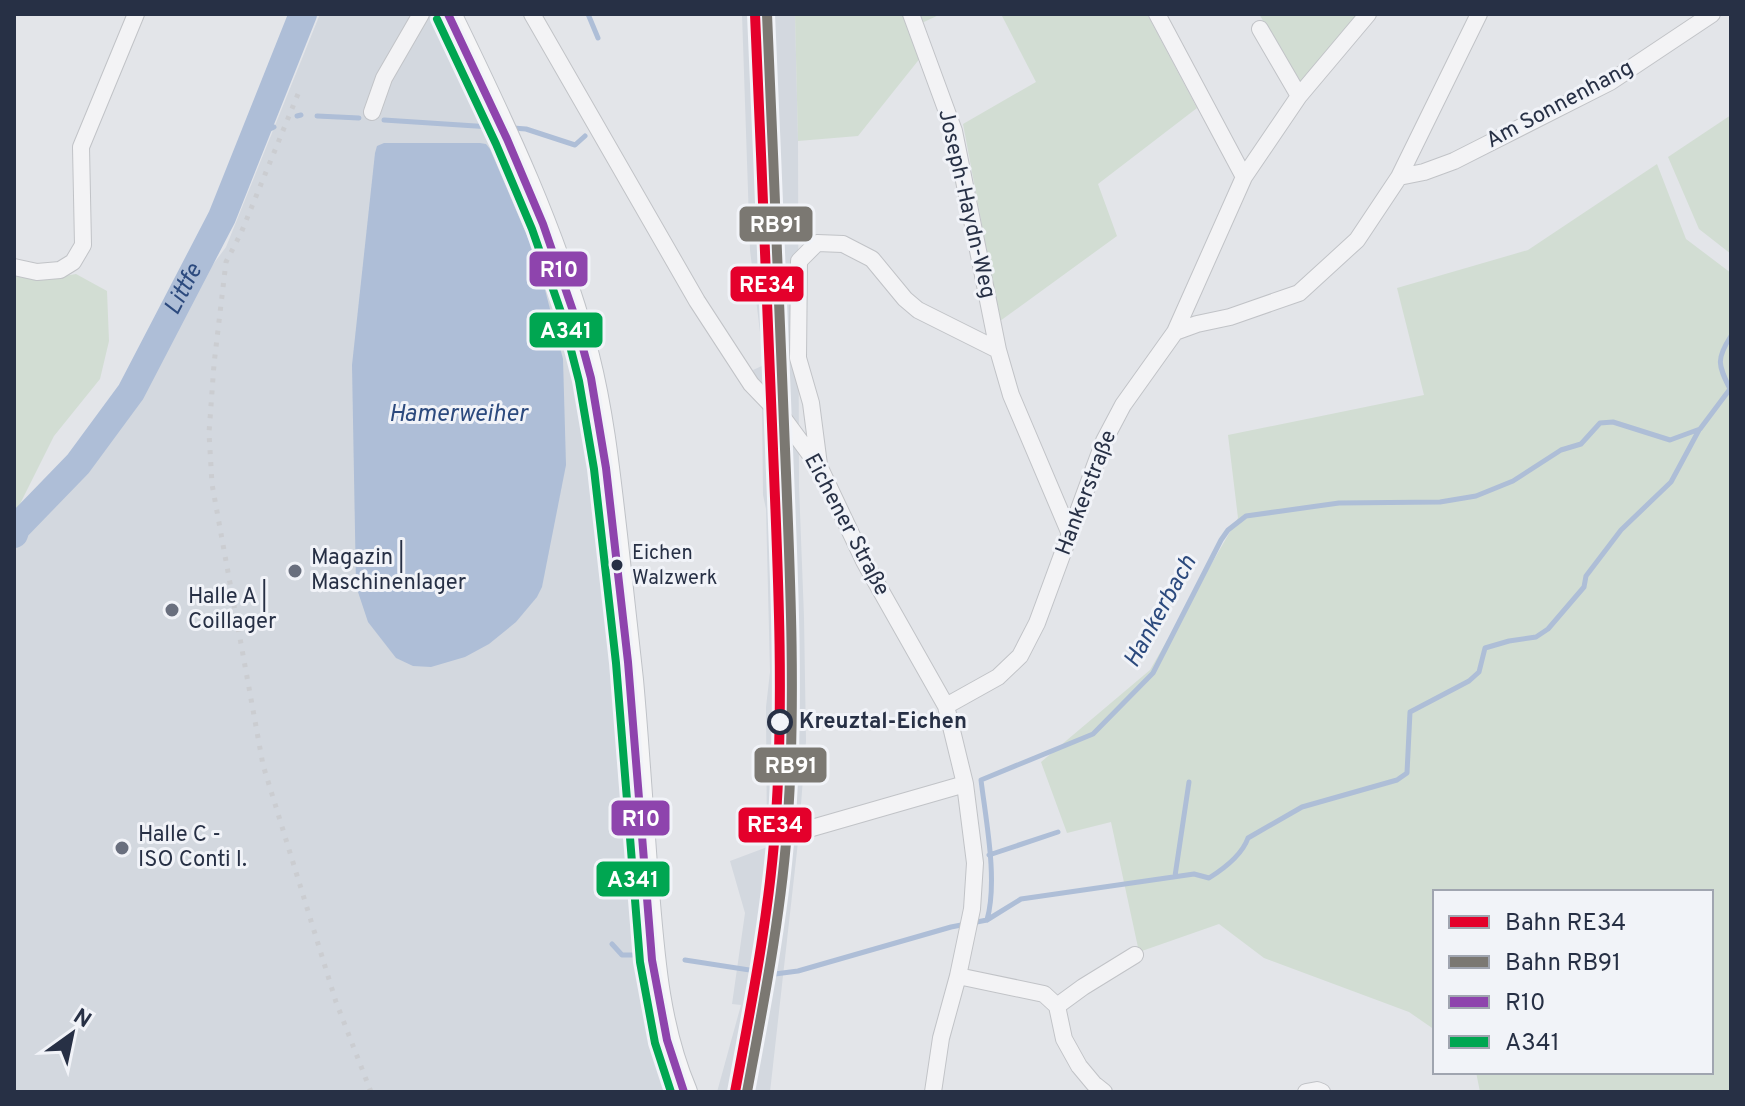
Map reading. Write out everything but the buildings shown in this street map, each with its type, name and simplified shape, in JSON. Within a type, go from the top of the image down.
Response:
[{"type":"main road","points":[[448,14],[534,200],[557,260],[578,325],[597,404],[629,678],[651,957],[658,1007],[684,1092]]},
{"type":"street","points":[[14,267],[37,272],[60,270],[73,262],[83,245],[81,147],[136,14]]},
{"type":"street","points":[[372,112],[384,78],[421,14]]},
{"type":"street","name":"Eichener Straße","points":[[532,14],[697,301],[751,384],[781,415],[820,468],[864,561],[946,706],[965,784],[975,863],[967,940],[941,1038],[933,1092]]},
{"type":"street","name":"Joseph-Haydn-Weg","points":[[911,14],[954,131],[998,350],[1011,395],[1070,534]]},
{"type":"street","points":[[1157,14],[1244,177]]},
{"type":"street","name":"Hankerstraße","points":[[946,706],[998,677],[1020,656],[1037,623],[1104,441],[1123,405],[1175,332],[1244,177],[1299,96],[1368,14]]},
{"type":"street","points":[[1175,332],[1299,293],[1357,240],[1399,177],[1479,14]]},
{"type":"street","name":"Am Sonnenhang","points":[[1399,177],[1454,161],[1610,82],[1712,14]]},
{"type":"street","points":[[1260,29],[1299,96]]},
{"type":"street","points":[[820,468],[811,403],[798,358],[799,261],[817,243],[843,244],[872,259],[918,310],[998,350]]},
{"type":"street","points":[[812,828],[965,784]]},
{"type":"street","points":[[1057,1006],[1135,955]]},
{"type":"street","points":[[958,976],[1044,994],[1057,1006],[1064,1039],[1079,1066],[1104,1092]]},
{"type":"street","points":[[1306,1092],[1322,1092]]},
{"type":"shaded area","points":[[320,14],[438,14],[508,162],[574,354],[671,1092],[14,1092],[14,532],[226,247]]},
{"type":"shaded area","points":[[742,14],[795,14],[799,486],[806,741],[770,1092],[717,1092],[741,1005],[732,1004],[745,913],[730,861],[767,847],[766,707],[770,672],[766,509],[763,495],[762,408],[753,370],[764,365],[750,250]]},
{"type":"shaded area","points":[[795,14],[941,14],[911,28],[921,57],[858,136],[798,141]]},
{"type":"shaded area","points":[[1001,14],[1147,14],[1197,108],[1098,184],[1117,236],[1000,321],[963,124],[1036,82]]},
{"type":"shaded area","points":[[1259,14],[1358,14],[1301,83]]},
{"type":"shaded area","points":[[1731,115],[1731,254],[1699,229],[1668,157]]},
{"type":"shaded area","points":[[1657,164],[1686,239],[1731,273],[1731,1092],[1480,1092],[1476,1074],[1713,1074],[1713,890],[1433,890],[1433,1029],[1409,1012],[1264,958],[1219,924],[1139,952],[1111,822],[1067,833],[1041,762],[1150,670],[1238,518],[1228,435],[1424,395],[1397,288],[1528,250]]},
{"type":"shaded area","points":[[14,273],[46,279],[76,274],[107,291],[109,341],[100,379],[54,436],[14,516]]},
{"type":"water","name":"Hamerweiher","points":[[384,143],[486,144],[537,259],[563,359],[566,465],[542,587],[516,622],[489,644],[465,657],[431,667],[413,666],[396,658],[368,622],[356,586],[352,365],[375,153],[377,146]]},
{"type":"waterway","name":"Littfe","points":[[14,534],[16,528],[78,464],[131,392],[222,217],[303,14]]},
{"type":"waterway","points":[[588,14],[598,38]]},
{"type":"waterway","points":[[297,116],[301,115]]},
{"type":"waterway","points":[[317,116],[359,118]]},
{"type":"waterway","points":[[384,120],[491,127]]},
{"type":"waterway","points":[[254,137],[274,127]]},
{"type":"waterway","points":[[513,128],[526,129],[575,145],[585,136]]},
{"type":"waterway","name":"Hankerbach","points":[[685,960],[775,974],[798,971],[951,927],[987,920],[991,869],[981,780],[1093,734],[1153,673],[1228,530],[1246,516],[1339,503],[1440,502],[1476,496],[1513,481],[1561,450],[1581,444],[1600,423],[1613,422],[1670,440],[1700,429],[1730,389],[1720,362],[1731,336]]},
{"type":"waterway","points":[[987,920],[1021,899],[1194,874],[1209,878],[1232,861],[1248,838],[1302,807],[1397,780],[1407,773],[1410,712],[1469,681],[1479,672],[1485,648],[1536,637],[1548,629],[1584,587],[1586,576],[1621,530],[1671,482],[1699,430]]},
{"type":"waterway","points":[[1175,876],[1189,782]]},
{"type":"waterway","points":[[989,855],[1058,832]]},
{"type":"waterway","name":"Hankerbach","points":[[612,944],[622,955],[632,955]]},
{"type":"railway","points":[[298,94],[226,262],[209,433],[212,484],[263,765],[336,1002],[371,1092]]},
{"type":"rail line","name":"RE34","points":[[735,1092],[769,886],[780,725],[777,541],[755,14]]},
{"type":"rail line","name":"RB91","points":[[747,1092],[781,886],[792,725],[789,541],[767,14]]},
{"type":"transit line","name":"R10","points":[[448,14],[543,224],[573,311],[591,378],[606,468],[628,662],[652,960],[667,1040],[684,1092]]},
{"type":"transit line","name":"A341","points":[[437,19],[532,229],[562,315],[579,381],[594,469],[616,663],[640,962],[655,1043],[671,1092]]},
{"type":"place","name":"Eichen Walzwerk","points":[[617,565]]},
{"type":"place","name":"Magazin | Maschinenlager","points":[[295,571]]},
{"type":"place","name":"Halle A | Coillager","points":[[172,610]]},
{"type":"place","name":"Kreuztal-Eichen","points":[[780,722]]},
{"type":"place","name":"Halle C - ISO Conti I.","points":[[122,848]]}]
